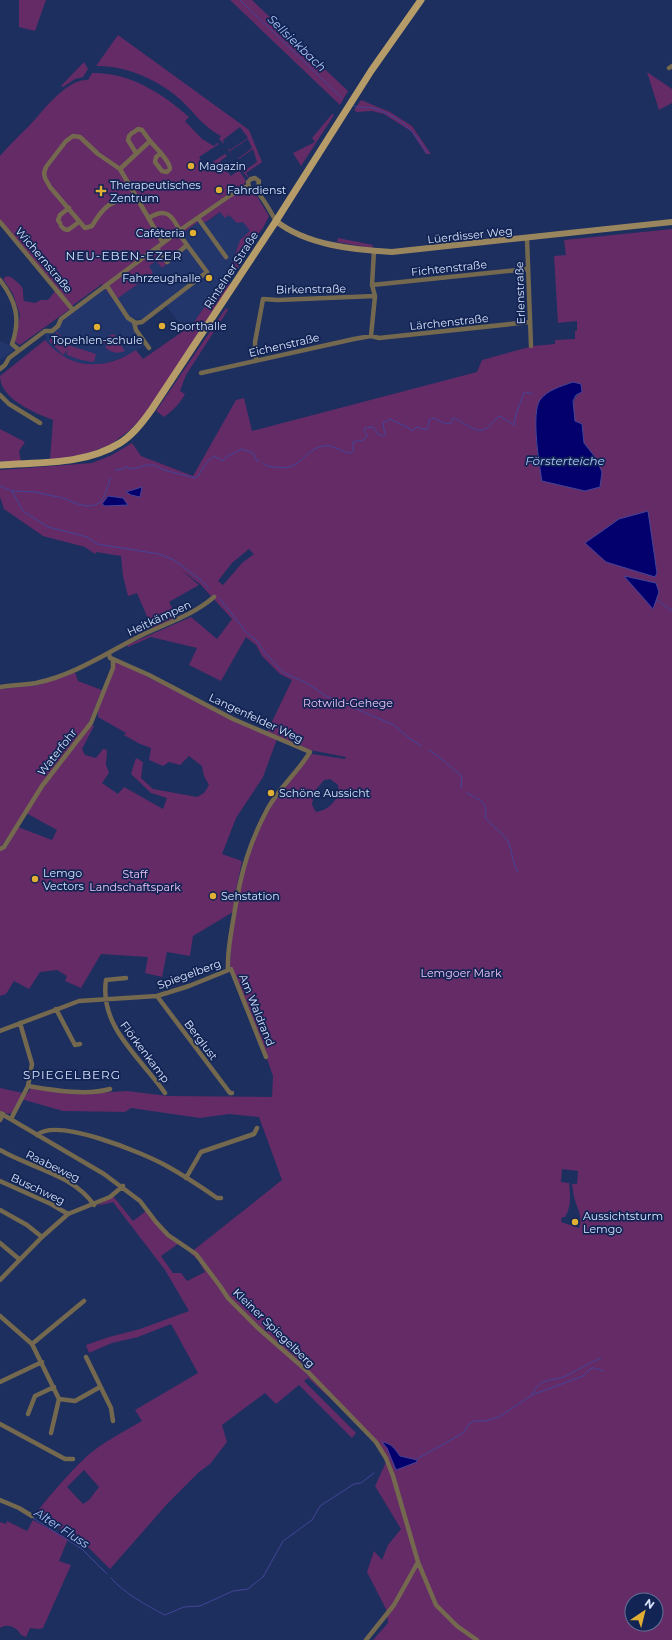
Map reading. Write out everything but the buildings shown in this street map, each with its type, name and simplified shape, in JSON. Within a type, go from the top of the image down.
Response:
[{"type":"main road","name":"Rintelner Straße","points":[[0,465],[80,459],[97,455],[110,449],[138,428],[152,410],[276,221],[371,70],[421,0]]},
{"type":"main road","name":"Lüerdisser Weg","points":[[276,221],[285,228],[314,240],[374,251],[411,251],[672,222]]},
{"type":"street","points":[[136,153],[128,140],[129,136],[138,129],[142,130],[160,154]]},
{"type":"street","points":[[136,196],[120,199],[107,206],[90,227],[85,228],[47,183],[44,173],[50,162],[70,137],[80,137],[98,154],[120,169],[136,196],[149,218],[163,243]]},
{"type":"street","points":[[120,169],[150,141]]},
{"type":"street","points":[[248,186],[248,182],[255,178],[259,181],[258,192]]},
{"type":"street","points":[[248,186],[258,192],[276,221]]},
{"type":"street","points":[[0,370],[9,358],[19,350],[45,331],[52,331],[56,328],[61,319],[179,231],[243,187],[248,186]]},
{"type":"street","points":[[69,208],[58,217],[60,224],[64,229],[68,230],[79,222]]},
{"type":"street","points":[[107,286],[108,290],[128,318],[134,322],[142,322],[207,272],[187,245],[173,219],[165,213],[158,213],[149,218]]},
{"type":"street","points":[[198,218],[226,257]]},
{"type":"street","name":"Wichernstraße","points":[[0,222],[73,310]]},
{"type":"street","name":"Erlenstraße","points":[[526,239],[532,346]]},
{"type":"street","points":[[157,248],[167,262],[187,245]]},
{"type":"street","points":[[370,336],[375,296],[372,285],[374,251]]},
{"type":"street","name":"Fichtenstraße","points":[[372,285],[528,269]]},
{"type":"street","points":[[0,280],[9,294],[16,310],[17,324],[12,344],[19,350]]},
{"type":"street","name":"Birkenstraße","points":[[256,361],[255,342],[263,299],[278,300],[375,296]]},
{"type":"street","points":[[134,322],[136,330],[149,348]]},
{"type":"street","name":"Lärchenstraße","points":[[370,336],[379,338],[530,322]]},
{"type":"street","name":"Eichenstraße","points":[[201,373],[370,336]]},
{"type":"street","points":[[0,395],[9,404],[40,423]]},
{"type":"street","name":"Heitkämpen","points":[[109,654],[133,639],[194,612],[214,597]]},
{"type":"street","points":[[0,687],[37,683],[109,654]]},
{"type":"street","name":"Langenfelder Weg","points":[[109,654],[110,658],[143,672],[238,721],[310,752],[283,785],[268,808],[243,866],[231,928],[230,969]]},
{"type":"street","name":"Waterfohr","points":[[0,849],[4,847],[42,786],[91,723],[113,668],[114,660]]},
{"type":"street","name":"Spiegelberg","points":[[0,1031],[79,1001],[157,996],[189,986],[230,969]]},
{"type":"street","name":"Am Waldrand","points":[[230,969],[266,1057]]},
{"type":"street","points":[[105,1000],[106,980],[126,978]]},
{"type":"street","name":"Berglust","points":[[157,996],[230,1093],[232,1093]]},
{"type":"street","name":"Flörkenkamp","points":[[105,1000],[112,1022],[122,1039],[154,1077],[165,1093]]},
{"type":"street","points":[[56,1010],[75,1045],[80,1044]]},
{"type":"street","points":[[11,1119],[28,1086],[32,1064],[20,1023]]},
{"type":"street","points":[[28,1086],[82,1092],[103,1091],[110,1089]]},
{"type":"street","points":[[0,1120],[2,1113]]},
{"type":"street","name":"Kleiner Spiegelberg","points":[[2,1113],[123,1186],[140,1201],[168,1235],[196,1254],[228,1298],[258,1328],[307,1371],[376,1442],[386,1458],[393,1476],[418,1562],[436,1605],[457,1626],[477,1640]]},
{"type":"street","points":[[186,1178],[201,1152],[254,1134],[257,1128]]},
{"type":"street","points":[[37,1134],[42,1130],[60,1130],[79,1133],[113,1143],[156,1160],[217,1198],[221,1198]]},
{"type":"street","name":"Raabeweg","points":[[0,1150],[59,1177],[79,1188],[94,1204]]},
{"type":"street","name":"Buschweg","points":[[0,1181],[51,1204],[68,1214]]},
{"type":"street","points":[[0,1280],[42,1236],[68,1214],[110,1197],[123,1186]]},
{"type":"street","points":[[0,1210],[27,1225],[42,1236]]},
{"type":"street","points":[[0,1243],[19,1259]]},
{"type":"street","points":[[32,1344],[84,1301]]},
{"type":"street","points":[[0,1316],[32,1344],[54,1387],[59,1399],[50,1433]]},
{"type":"street","points":[[86,1358],[111,1408],[112,1421]]},
{"type":"street","points":[[0,1382],[42,1362]]},
{"type":"street","points":[[28,1414],[35,1396],[54,1387]]},
{"type":"street","points":[[59,1399],[74,1401],[100,1387]]},
{"type":"street","points":[[0,1424],[65,1459],[73,1459]]},
{"type":"street","points":[[0,1500],[19,1508],[32,1516]]},
{"type":"street","points":[[366,1640],[394,1605],[418,1562]]},
{"type":"shaded area","points":[[221,212],[229,215],[233,219],[243,222],[250,231],[240,240],[229,272],[192,325],[185,330],[164,303],[144,319],[131,318],[116,299],[153,273],[148,266],[156,260],[162,268],[179,236],[198,222],[207,222]]},
{"type":"shaded area","name":"Topehlen-schule","points":[[105,288],[133,323],[146,344],[128,356],[99,365],[76,362],[61,356],[45,341],[47,337],[44,334],[52,333],[61,325],[63,320]]},
{"type":"shaded area","points":[[0,341],[17,348],[0,360]]},
{"type":"green space","points":[[19,0],[46,0],[35,31],[19,27]]},
{"type":"green space","points":[[230,0],[252,0],[348,91],[340,105]]},
{"type":"green space","points":[[118,35],[249,130],[262,162],[246,173],[249,178],[240,168],[241,167],[244,171],[257,162],[253,149],[239,159],[236,156],[239,158],[252,148],[248,139],[230,151],[232,155],[227,148],[230,150],[248,138],[240,127],[223,140],[224,144],[219,139],[221,136],[205,125],[182,101],[164,87],[131,71],[107,66],[96,66]]},
{"type":"green space","points":[[84,62],[88,69],[83,77],[75,79],[63,87],[61,86]]},
{"type":"green space","points":[[647,72],[672,89],[672,103],[659,110]]},
{"type":"green space","points":[[92,73],[119,76],[132,80],[156,92],[189,117],[185,121],[202,139],[214,146],[217,143],[219,144],[199,157],[205,167],[225,154],[227,156],[220,161],[224,167],[232,162],[233,163],[225,169],[231,176],[239,170],[246,181],[244,184],[249,190],[255,193],[269,216],[263,228],[252,242],[236,271],[229,272],[240,240],[250,231],[243,222],[237,223],[229,215],[225,218],[220,212],[206,222],[198,222],[179,236],[187,247],[162,268],[156,261],[149,266],[153,273],[114,301],[102,284],[72,306],[0,220],[0,156],[56,96],[72,84],[88,80]]},
{"type":"green space","points":[[361,100],[390,112],[412,126],[431,154],[426,154],[411,131],[384,114],[372,111],[357,112],[354,110]]},
{"type":"green space","points":[[332,114],[334,115],[301,166],[293,153],[315,142],[312,138]]},
{"type":"green space","name":"Lemgoer Mark","points":[[672,229],[672,1640],[373,1640],[388,1623],[387,1611],[367,1572],[374,1551],[382,1560],[388,1545],[401,1529],[375,1486],[388,1458],[377,1441],[308,1378],[304,1381],[356,1433],[352,1438],[299,1385],[276,1404],[265,1393],[222,1425],[227,1442],[210,1464],[199,1472],[168,1503],[110,1569],[82,1541],[35,1514],[60,1484],[87,1456],[106,1442],[142,1421],[135,1410],[198,1373],[171,1324],[138,1337],[112,1343],[89,1353],[86,1345],[140,1329],[189,1311],[165,1270],[113,1202],[97,1206],[113,1196],[133,1221],[146,1211],[178,1244],[161,1256],[173,1273],[181,1273],[187,1281],[205,1272],[198,1260],[190,1253],[282,1180],[259,1117],[229,1114],[200,1118],[131,1108],[125,1112],[63,1111],[21,1099],[13,1113],[8,1114],[0,1111],[0,1088],[27,1094],[31,1088],[82,1094],[127,1091],[168,1096],[272,1097],[273,1076],[254,1022],[230,965],[233,912],[193,936],[190,956],[167,952],[162,977],[145,973],[148,957],[101,954],[81,988],[65,981],[67,976],[57,970],[40,972],[29,989],[14,981],[6,994],[0,996],[0,851],[7,847],[18,827],[52,840],[57,830],[26,813],[36,797],[91,725],[94,726],[82,749],[85,755],[96,758],[103,749],[107,750],[106,765],[109,773],[102,783],[118,794],[124,787],[163,809],[167,798],[151,793],[131,774],[136,758],[143,762],[141,778],[153,789],[197,797],[204,793],[209,785],[204,776],[202,766],[189,756],[180,765],[169,762],[163,766],[149,760],[151,748],[124,735],[126,733],[98,717],[98,710],[116,662],[223,715],[277,739],[263,777],[236,818],[222,854],[242,861],[233,911],[257,834],[273,802],[283,788],[312,754],[345,759],[346,757],[310,750],[267,732],[292,680],[280,674],[262,656],[256,645],[246,637],[221,681],[189,665],[197,648],[151,637],[128,647],[127,645],[191,617],[217,639],[232,619],[200,584],[180,569],[199,585],[169,602],[177,617],[152,628],[137,593],[128,596],[123,576],[121,556],[96,552],[95,554],[85,547],[43,536],[4,509],[0,497],[0,470],[92,463],[112,455],[132,443],[141,456],[193,476],[236,400],[244,398],[252,431],[477,372],[482,360],[533,346],[555,344],[555,340],[575,339],[577,321],[558,323],[554,256],[566,255],[564,240]],"holes":[[[581,384],[582,392],[574,401],[575,421],[582,424],[584,443],[595,457],[542,481],[536,441],[537,408]],[[249,549],[254,554],[242,563],[223,585],[218,581],[232,563]],[[330,779],[338,785],[339,794],[330,806],[324,810],[316,812],[312,805],[314,792],[324,780]],[[562,1169],[578,1171],[577,1184],[572,1184],[580,1214],[579,1228],[561,1222],[562,1217],[565,1217],[570,1205],[569,1183],[561,1182]],[[84,1470],[99,1487],[89,1500],[83,1504],[67,1487]]]},
{"type":"green space","points":[[338,238],[373,245],[372,248],[337,242]]},
{"type":"green space","points":[[7,276],[16,281],[21,287],[23,290],[24,301],[35,303],[41,300],[48,300],[56,290],[70,309],[20,345],[15,342],[20,315],[13,294],[3,279]]},
{"type":"green space","points":[[223,280],[233,286],[148,411],[130,430],[110,445],[79,456],[50,459],[53,420],[28,409],[12,398],[6,392],[0,376],[45,340],[55,350],[76,362],[100,364],[112,362],[136,350],[143,359],[192,325]]},
{"type":"green space","points":[[226,308],[228,310],[186,375],[180,391],[185,394],[183,398],[176,407],[164,417],[156,411]]},
{"type":"green space","points":[[57,332],[71,346],[96,354],[94,362],[80,360],[66,354],[69,349],[63,355],[49,341]]},
{"type":"green space","points":[[114,334],[125,351],[117,353],[110,351],[106,348],[106,344],[102,343],[102,340],[107,341],[108,336]]},
{"type":"green space","points":[[0,429],[25,442],[19,451],[21,461],[0,461]]},
{"type":"green space","points":[[75,672],[78,681],[102,690],[88,724],[55,768],[0,848],[0,689],[39,685]]},
{"type":"green space","points":[[33,1520],[68,1539],[59,1561],[71,1565],[43,1628],[30,1628],[26,1637],[21,1635],[12,1627],[6,1626],[0,1628],[0,1522],[6,1524],[7,1521],[27,1531]]},
{"type":"water","name":"Försterteiche","points":[[573,382],[581,384],[582,392],[576,395],[573,401],[575,421],[582,424],[584,443],[595,457],[602,472],[600,487],[585,491],[542,481],[538,451],[536,416],[537,407],[540,400],[551,391]]},
{"type":"water","points":[[142,487],[140,497],[126,492]]},
{"type":"water","points":[[108,496],[123,498],[128,505],[105,506],[102,504]]},
{"type":"water","points":[[648,511],[657,573],[655,577],[606,562],[585,543],[619,519]]},
{"type":"water","points":[[624,576],[656,583],[659,592],[653,609]]},
{"type":"water","points":[[382,1442],[390,1445],[400,1456],[417,1460],[417,1462],[396,1470],[387,1448]]},
{"type":"waterway","name":"Sellsiekbach","points":[[240,0],[342,98]]},
{"type":"waterway","name":"Sellsiekbach","points":[[354,106],[373,108],[398,120],[411,130],[427,153]]},
{"type":"waterway","points":[[385,435],[383,423],[390,419],[412,431],[417,427],[426,430],[429,420],[432,418],[443,423],[451,423],[453,418],[457,419],[477,430],[487,428],[500,416],[514,425],[516,414],[524,393],[526,392],[532,394]]},
{"type":"waterway","points":[[263,463],[267,466],[284,468],[297,463],[311,451],[324,446],[331,446],[344,452],[351,453],[353,451],[353,442],[363,440],[366,437],[367,435],[364,430],[366,428],[373,427],[378,434],[383,436]]},
{"type":"waterway","points":[[115,470],[126,467],[133,469],[147,465],[154,465],[164,470],[195,478],[207,462],[214,456],[223,461],[226,457],[242,449],[253,453],[257,461],[259,461]]},
{"type":"waterway","points":[[60,497],[79,504],[89,506],[95,505],[99,503],[105,495],[110,478]]},
{"type":"waterway","points":[[0,486],[12,491],[35,492],[58,497]]},
{"type":"waterway","points":[[12,491],[23,511],[48,527],[87,537],[97,544],[159,554],[174,560],[201,580],[209,588]]},
{"type":"waterway","points":[[220,599],[246,632],[257,641],[265,653],[284,673],[307,683],[326,696],[394,725],[410,739],[421,746]]},
{"type":"waterway","points":[[657,600],[672,611]]},
{"type":"waterway","points":[[429,750],[462,776],[461,788]]},
{"type":"waterway","points":[[467,793],[482,802],[486,808],[485,817],[508,842],[518,872]]},
{"type":"waterway","points":[[532,1395],[535,1389],[543,1382],[568,1375],[601,1358]]},
{"type":"waterway","points":[[417,1459],[463,1433],[469,1424],[474,1421],[485,1421],[499,1417],[532,1395],[583,1376],[591,1368],[603,1371]]},
{"type":"waterway","points":[[111,1578],[129,1594],[165,1615],[184,1607],[200,1606],[233,1591],[248,1589],[263,1577],[283,1541],[312,1520],[320,1506],[354,1484],[361,1483],[374,1473]]},
{"type":"waterway","name":"Alter Fluss","points":[[33,1518],[82,1549],[107,1574]]},
{"type":"place","name":"Magazin","points":[[191,166]]},
{"type":"place","name":"Fahrdienst","points":[[219,190]]},
{"type":"place","name":"Therapeutisches Zentrum","points":[[101,191]]},
{"type":"place","name":"Caféteria","points":[[193,233]]},
{"type":"place","name":"Fahrzeughalle","points":[[209,278]]},
{"type":"place","name":"Sporthalle","points":[[162,326]]},
{"type":"place","name":"Topehlen-schule","points":[[97,327]]},
{"type":"place","name":"Schöne Aussicht","points":[[271,793]]},
{"type":"place","name":"Lemgo Vectors","points":[[35,879]]},
{"type":"place","name":"Sehstation","points":[[213,896]]},
{"type":"place","name":"Aussichtsturm Lemgo","points":[[575,1222]]},
{"type":"district","name":"NEU-EBEN-EZER","points":[[124,255]]},
{"type":"district","name":"SPIEGELBERG","points":[[72,1074]]},
{"type":"park label","name":"Rotwild-Gehege","points":[[348,703]]},
{"type":"park label","name":"Staff Landschaftspark","points":[[135,880]]}]
